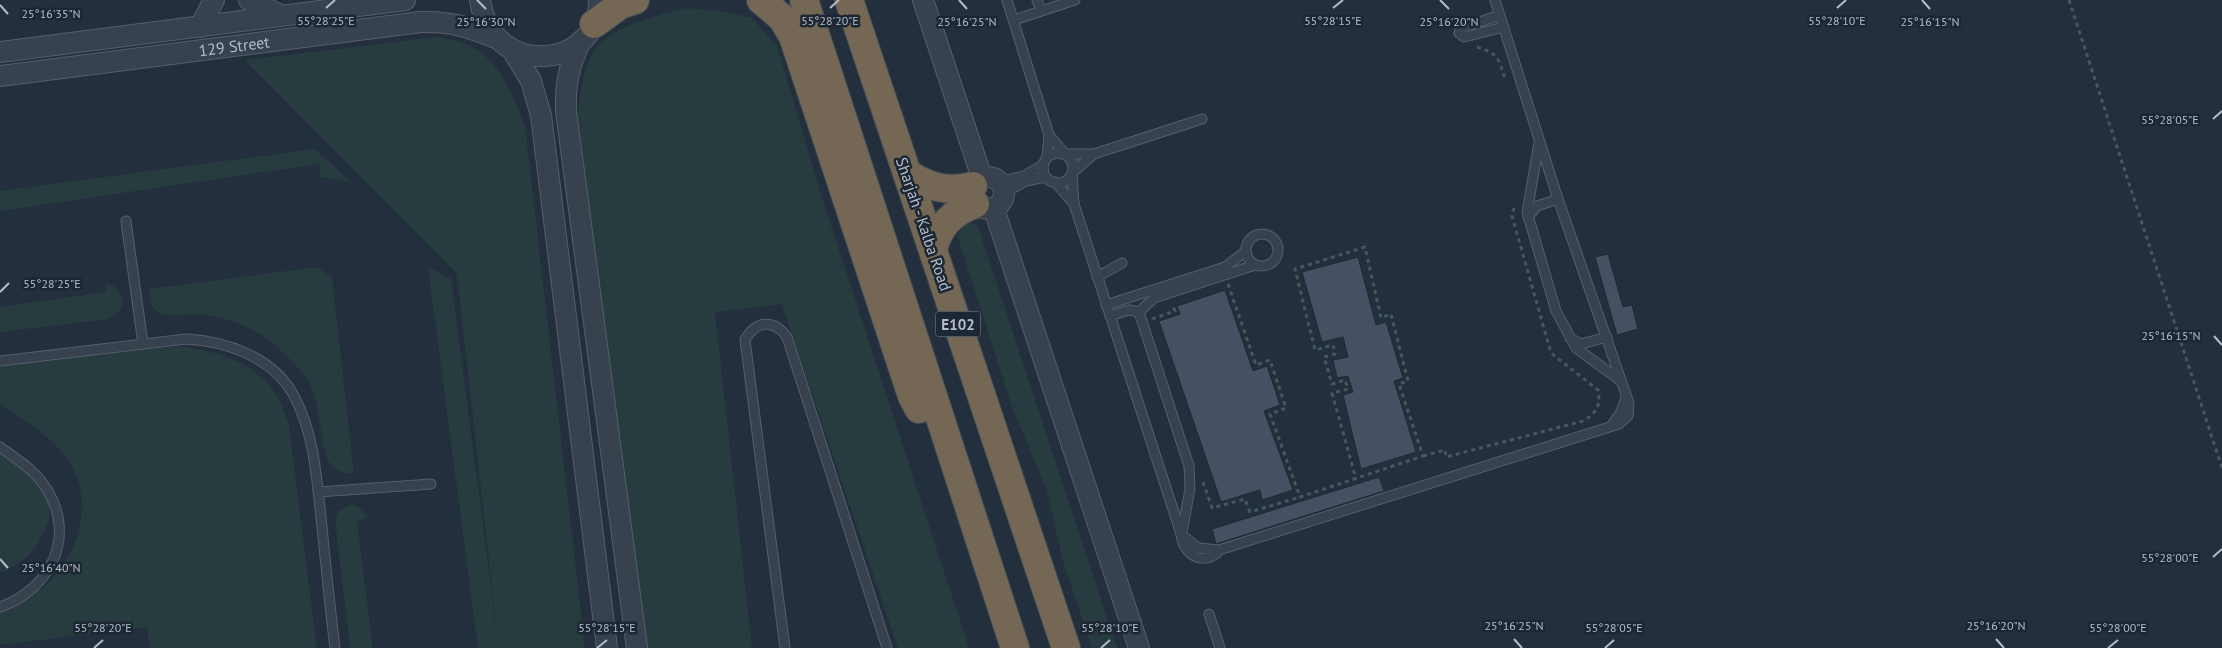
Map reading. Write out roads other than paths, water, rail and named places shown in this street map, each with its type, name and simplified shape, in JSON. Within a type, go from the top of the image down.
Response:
[{"type":"highway","points":[[592,22],[620,5],[635,0]]},
{"type":"highway","points":[[760,0],[782,18],[793,36],[912,396],[925,418],[950,450]]},
{"type":"highway","name":"E102","points":[[804,0],[1016,648]]},
{"type":"highway","name":"Sharjah - Kalba Road","points":[[849,0],[1066,648]]},
{"type":"highway","points":[[907,173],[919,181],[945,189],[988,192]]},
{"type":"highway","points":[[933,249],[940,229],[947,220],[988,192]]},
{"type":"street","points":[[200,27],[214,0]]},
{"type":"street","points":[[249,0],[282,15]]},
{"type":"street","name":"129 Street","points":[[0,52],[405,0]]},
{"type":"street","points":[[480,0],[482,13],[496,38],[513,51],[530,57],[549,57],[566,51],[592,22]]},
{"type":"street","points":[[923,0],[1139,648]]},
{"type":"street","name":"129 Street","points":[[0,76],[421,22],[444,21],[496,38]]},
{"type":"street","points":[[592,22],[568,74],[566,111],[636,648]]},
{"type":"street","points":[[513,51],[531,81],[541,115],[607,648]]},
{"type":"lane","points":[[1007,0],[1049,135],[1072,163],[1074,204],[1181,534],[1198,548],[1219,550],[1619,424],[1628,416],[1630,410],[1626,397],[1558,199],[1495,0]]},
{"type":"lane","points":[[1037,0],[1041,11]]},
{"type":"lane","points":[[1014,20],[1075,0]]},
{"type":"lane","points":[[1500,15],[1462,28],[1459,33],[1464,37],[1504,27]]},
{"type":"lane","points":[[1025,178],[1055,153],[1094,154],[1202,119]]},
{"type":"lane","points":[[1046,177],[1045,161],[1049,135]]},
{"type":"lane","points":[[1540,140],[1527,210],[1547,285],[1568,336],[1580,352],[1621,382]]},
{"type":"lane","points":[[1055,182],[1065,181],[1094,154]]},
{"type":"lane","points":[[988,192],[1025,178],[1046,177],[1055,182],[1074,204]]},
{"type":"lane","points":[[1528,217],[1537,206],[1558,199]]},
{"type":"lane","points":[[126,221],[143,344]]},
{"type":"lane","points":[[1106,305],[1225,267],[1246,251],[1250,240],[1260,234],[1266,234],[1275,241],[1278,253],[1272,263],[1261,266],[1255,265],[1154,298],[1138,312]]},
{"type":"lane","points":[[1246,251],[1248,259],[1255,265]]},
{"type":"lane","points":[[1097,277],[1122,263]]},
{"type":"lane","points":[[1110,316],[1128,310],[1138,312]]},
{"type":"lane","points":[[1138,312],[1189,466],[1190,489],[1181,534]]},
{"type":"lane","points":[[785,648],[745,340],[751,330],[760,324],[771,324],[781,328],[787,337],[887,648]]},
{"type":"lane","points":[[1568,336],[1581,344],[1607,338]]},
{"type":"lane","points":[[0,361],[186,339],[211,340],[236,348],[256,358],[277,375],[292,393],[303,417],[318,492],[335,648]]},
{"type":"lane","points":[[0,447],[31,470],[46,487],[55,506],[59,528],[57,550],[49,571],[35,588],[17,601],[0,607]]},
{"type":"lane","points":[[318,492],[431,484]]},
{"type":"lane","points":[[1209,614],[1220,648]]}]
